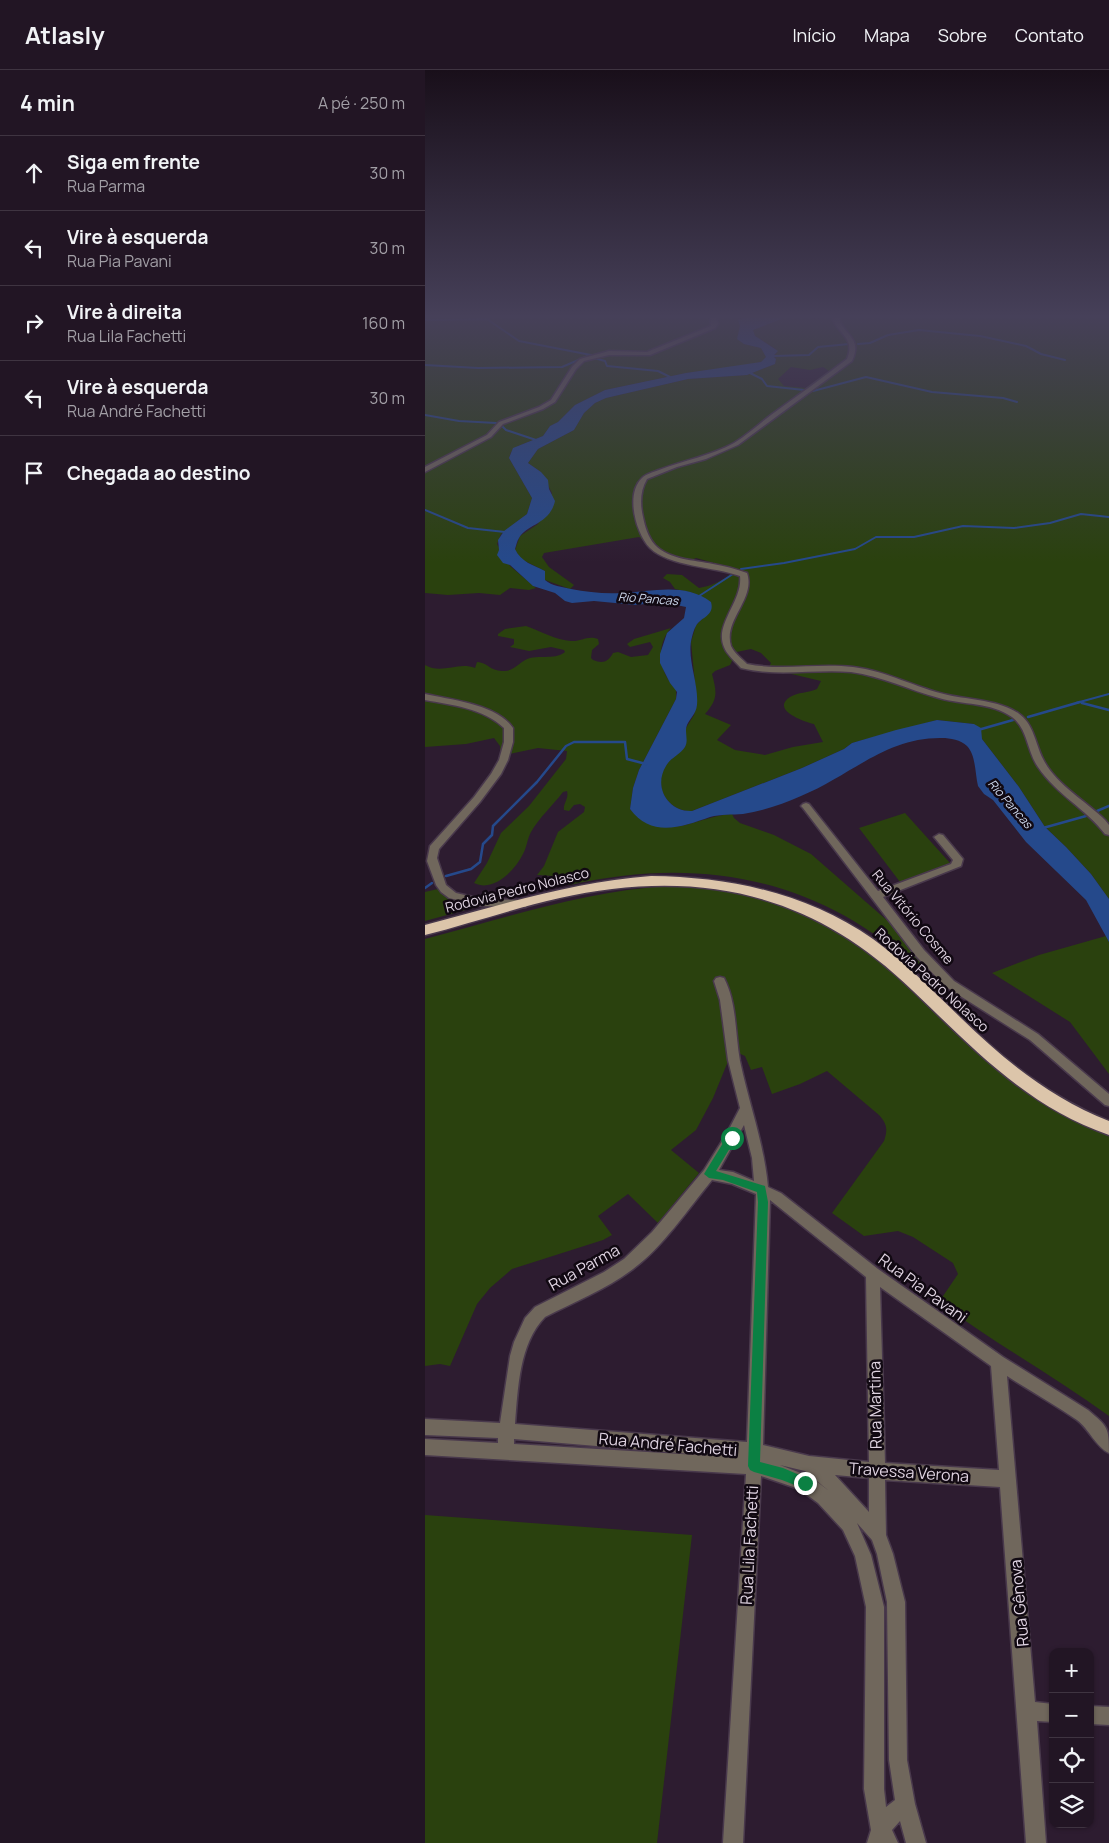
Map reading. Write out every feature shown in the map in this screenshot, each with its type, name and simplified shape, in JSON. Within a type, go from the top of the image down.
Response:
[{"type":"highway","name":"Rodovia Pedro Nolasco","points":[[425,930],[523,904],[611,885],[676,880],[727,885],[788,900],[838,923],[860,937],[897,966],[1012,1073],[1057,1104],[1109,1128]]},
{"type":"street","points":[[425,470],[489,436],[501,423],[541,408],[555,398]]},
{"type":"street","points":[[798,398],[735,444],[704,458],[675,466],[645,478],[637,494],[641,528],[657,552],[670,558],[726,568],[744,575],[745,590],[728,624],[725,636],[727,647],[744,666],[780,671],[832,668],[867,672],[943,696],[983,704],[1015,715],[1023,723],[1030,736],[1041,765],[1109,832]]},
{"type":"street","points":[[425,697],[484,712],[506,725],[510,734],[507,750],[499,772],[434,848],[432,864],[441,885],[445,891],[460,898],[476,902],[523,904]]},
{"type":"street","name":"Rua Vitório Cosme","points":[[806,806],[920,954],[950,984],[1034,1037],[1109,1100]]},
{"type":"street","points":[[875,896],[955,866],[957,859],[939,837]]},
{"type":"street","name":"Rua Lila Fachetti","points":[[720,981],[726,1000],[734,1060],[759,1158],[763,1202],[754,1459],[733,1843]]},
{"type":"street","name":"Rua Parma","points":[[505,1453],[518,1352],[525,1331],[532,1320],[540,1312],[609,1277],[629,1264],[657,1236],[709,1174],[732,1138],[747,1107]]},
{"type":"street","name":"Rua Pia Pavani","points":[[709,1174],[723,1175],[761,1189],[776,1197],[873,1274],[999,1362],[1083,1415],[1095,1426],[1109,1445]]},
{"type":"street","name":"Rua Martina","points":[[873,1274],[878,1535]]},
{"type":"street","name":"Rua Gênova","points":[[999,1362],[1036,1843]]},
{"type":"street","points":[[430,1448],[433,1428]]},
{"type":"street","name":"Rua André Fachetti","points":[[433,1428],[507,1430],[809,1464],[836,1486],[878,1535],[889,1570],[896,1602],[898,1760],[905,1804],[916,1843]]},
{"type":"street","name":"Rua André Fachetti","points":[[430,1448],[505,1453],[754,1459],[805,1483],[824,1497],[849,1524],[863,1555],[875,1607],[874,1789],[882,1838]]},
{"type":"street","name":"Travessa Verona","points":[[809,1464],[1009,1479]]},
{"type":"street","points":[[1027,1711],[1049,1713]]},
{"type":"street","points":[[1094,1715],[1109,1716]]},
{"type":"street","points":[[882,1838],[885,1820],[905,1804]]},
{"type":"green space","points":[[425,398],[590,398],[575,405],[558,422],[550,426],[543,436],[518,446],[511,452],[509,458],[532,498],[527,514],[501,534],[497,544],[510,566],[536,588],[529,590],[510,588],[500,595],[425,593]]},
{"type":"green space","points":[[606,398],[1109,398],[1109,899],[1091,874],[1045,827],[1019,787],[982,739],[974,724],[937,720],[852,743],[844,749],[802,768],[692,811],[676,808],[670,803],[662,790],[662,775],[667,764],[685,747],[686,728],[694,715],[697,704],[691,642],[696,625],[711,610],[711,602],[693,593],[675,589],[670,582],[663,578],[667,574],[682,575],[699,588],[724,578],[732,573],[732,568],[696,558],[687,562],[658,553],[639,537],[544,553],[542,557],[549,567],[574,585],[570,589],[545,580],[545,571],[521,559],[515,550],[520,536],[538,524],[552,493],[541,472],[528,463],[538,449],[574,430],[584,413],[595,403]],"holes":[[[751,649],[761,653],[771,663],[769,667],[821,681],[817,689],[790,697],[784,706],[791,715],[814,724],[823,742],[793,747],[765,755],[735,750],[717,740],[731,725],[705,714],[715,696],[712,674],[730,665],[733,659],[732,653]]]},
{"type":"green space","points":[[526,626],[565,640],[598,639],[599,644],[592,650],[591,658],[602,662],[607,660],[613,653],[618,652],[631,657],[648,655],[653,647],[650,642],[630,647],[627,644],[634,639],[671,628],[663,643],[661,659],[670,683],[676,689],[676,699],[639,770],[633,788],[630,809],[643,820],[667,827],[732,814],[740,823],[774,835],[811,854],[921,950],[935,965],[921,972],[883,940],[842,915],[800,895],[757,882],[712,875],[666,873],[618,876],[569,885],[554,876],[537,875],[544,866],[558,832],[584,812],[585,807],[580,804],[574,805],[569,811],[564,810],[567,791],[563,792],[534,827],[523,854],[509,873],[489,885],[474,883],[487,863],[501,833],[529,806],[566,759],[567,751],[538,748],[500,756],[500,746],[494,738],[466,744],[425,747],[425,665],[438,669],[462,666],[475,668],[477,662],[483,663],[494,670],[506,671],[530,658],[552,657],[565,652],[564,650],[551,647],[529,651],[510,647],[514,644],[514,639],[498,636],[505,629]]},
{"type":"green space","points":[[905,813],[950,863],[900,882],[859,828]]},
{"type":"green space","points":[[668,886],[698,887],[755,894],[848,933],[1042,1101],[1084,1125],[1109,1136],[1109,1416],[939,1302],[958,1274],[953,1263],[913,1237],[898,1231],[864,1236],[832,1213],[884,1141],[886,1127],[879,1115],[827,1071],[800,1084],[772,1094],[762,1067],[751,1070],[745,1056],[736,1052],[731,1054],[713,1098],[696,1130],[671,1150],[699,1173],[658,1223],[628,1194],[598,1216],[612,1235],[603,1240],[512,1269],[490,1288],[477,1304],[450,1366],[440,1364],[425,1366],[425,939],[576,899],[606,893]]},
{"type":"green space","points":[[442,888],[464,901],[480,906],[425,921],[425,892]]},
{"type":"green space","points":[[1106,936],[1109,942],[1109,1074],[1070,1022],[992,973],[1039,955]]},
{"type":"green space","points":[[425,1515],[692,1535],[657,1843],[425,1843]]},
{"type":"water","name":"Rio Pancas","points":[[590,398],[607,398],[595,403],[584,413],[574,430],[538,449],[528,463],[541,472],[548,480],[549,489],[555,501],[548,515],[523,533],[518,539],[515,549],[524,560],[545,571],[545,580],[557,586],[596,593],[679,590],[701,596],[711,602],[711,610],[695,627],[691,645],[691,662],[697,705],[687,725],[687,742],[685,747],[668,763],[662,774],[662,790],[670,803],[683,810],[692,811],[802,768],[844,749],[852,743],[896,730],[937,720],[974,724],[981,728],[982,739],[1019,787],[1045,827],[1091,874],[1109,899],[1109,942],[1086,900],[1026,842],[993,800],[984,794],[978,786],[974,759],[967,746],[962,742],[948,738],[922,739],[903,744],[869,759],[819,788],[787,802],[750,813],[714,816],[678,827],[667,828],[647,824],[638,818],[630,809],[633,788],[639,770],[676,699],[677,692],[660,663],[660,654],[667,633],[684,618],[686,607],[662,602],[636,605],[594,601],[572,603],[565,601],[555,593],[533,586],[510,565],[503,563],[497,555],[499,550],[498,540],[504,531],[527,514],[532,498],[509,458],[513,448],[543,436],[550,426],[558,422],[575,405]]},
{"type":"waterway","points":[[1000,398],[1017,402]]},
{"type":"waterway","points":[[425,415],[459,421],[496,423]]},
{"type":"waterway","points":[[502,426],[506,430],[536,440]]},
{"type":"waterway","points":[[425,510],[468,528],[505,532]]},
{"type":"waterway","points":[[741,569],[784,563],[855,549],[876,537],[914,537],[963,526],[1014,528],[1050,523],[1081,514],[1109,517]]},
{"type":"waterway","points":[[696,598],[733,574]]},
{"type":"waterway","points":[[1076,703],[1109,694]]},
{"type":"waterway","points":[[1028,717],[1080,702]]},
{"type":"waterway","points":[[1082,703],[1109,710]]},
{"type":"waterway","points":[[978,730],[1013,720]]},
{"type":"waterway","points":[[446,876],[471,869],[480,862],[483,844],[492,835],[493,826],[537,782],[566,746],[574,742],[625,742],[627,759],[646,764]]},
{"type":"waterway","points":[[1097,811],[1109,806]]},
{"type":"waterway","points":[[1043,828],[1086,816]]},
{"type":"waterway","points":[[425,888],[432,883]]},
{"type":"route","points":[[732,1138],[709,1174],[723,1175],[761,1189],[763,1202],[754,1466],[783,1474],[805,1483]]}]
